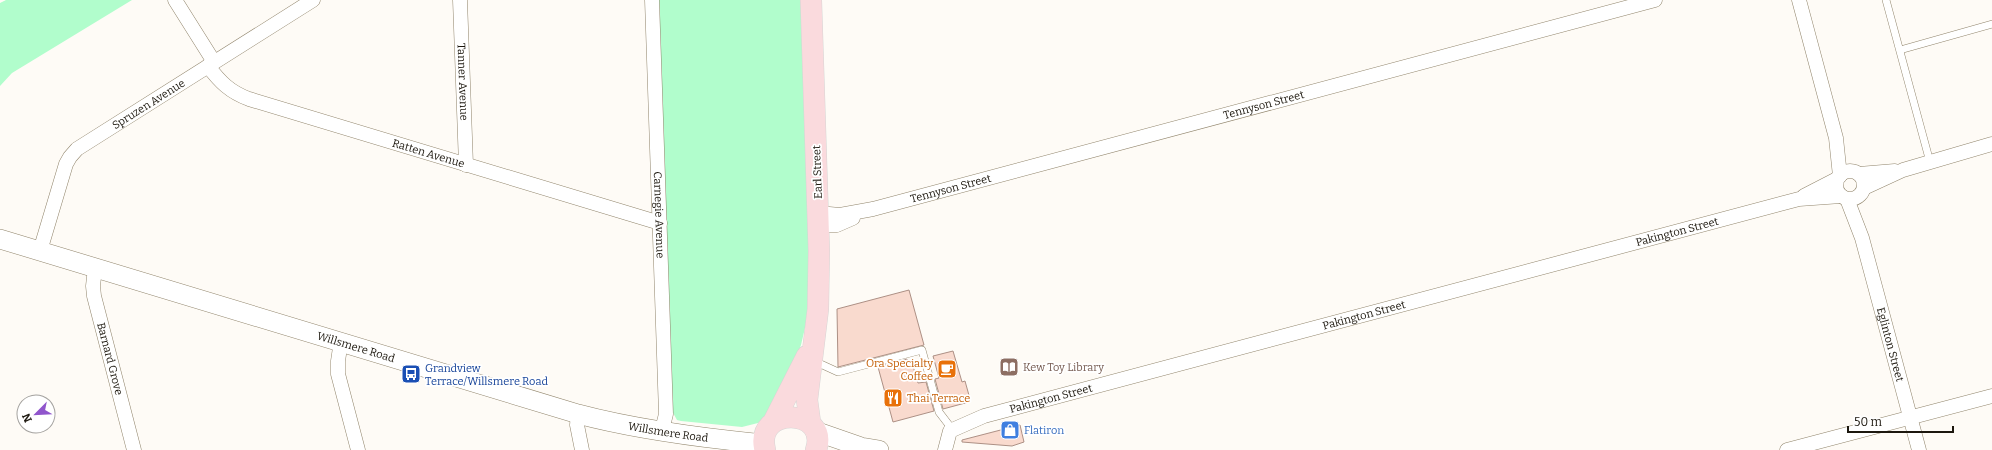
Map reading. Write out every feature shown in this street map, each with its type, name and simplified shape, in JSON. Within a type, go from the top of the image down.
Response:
[{"type":"main road","name":"Earl Street","points":[[811,0],[819,286],[806,400],[814,434]]},
{"type":"main road","name":"Earl Street","points":[[765,447],[768,429],[774,421],[811,354]]},
{"type":"main road","points":[[774,421],[791,418],[803,419],[814,434]]},
{"type":"street","name":"Ratten Avenue","points":[[175,0],[220,82],[238,95],[660,223]]},
{"type":"street","name":"Spruzen Avenue","points":[[40,251],[70,157],[82,145],[313,0]]},
{"type":"street","name":"Tanner Avenue","points":[[460,0],[466,165]]},
{"type":"street","name":"Carnegie Avenue","points":[[652,0],[666,414],[662,430]]},
{"type":"street","name":"Tennyson Street","points":[[818,219],[838,224],[873,209],[1654,0]]},
{"type":"street","points":[[1799,0],[1847,175]]},
{"type":"street","name":"Pakington Street","points":[[952,429],[984,416],[1799,199],[1852,195],[1903,170],[1992,144]]},
{"type":"street","name":"Pakington Street","points":[[1799,199],[1847,175],[1903,170]]},
{"type":"street","points":[[1847,175],[1864,180],[1852,195],[1836,188],[1847,175]]},
{"type":"street","name":"Eglinton Street","points":[[1852,195],[1862,238],[1919,450]]},
{"type":"street","name":"Willsmere Road","points":[[0,239],[600,420],[702,438],[765,447]]},
{"type":"street","name":"Barnard Grove","points":[[95,268],[93,286],[94,296],[134,450]]},
{"type":"street","points":[[341,341],[338,374],[358,450]]},
{"type":"street","points":[[1788,450],[1992,396]]},
{"type":"street","points":[[578,414],[577,425],[582,450]]},
{"type":"street","points":[[945,450],[948,435],[952,429]]},
{"type":"street","points":[[814,434],[861,447],[878,450]]},
{"type":"lane","points":[[1886,0],[1930,162]]},
{"type":"lane","points":[[1900,50],[1992,24]]},
{"type":"lane","points":[[811,354],[838,372],[922,350],[939,412],[952,429]]},
{"type":"green space","points":[[6,0],[132,0],[12,73],[0,86],[0,3]]},
{"type":"green space","points":[[659,0],[801,0],[810,231],[808,315],[801,345],[791,371],[764,419],[758,423],[742,427],[681,421],[677,420],[672,411]]},
{"type":"building","points":[[909,290],[924,345],[838,367],[837,309]]},
{"type":"building","name":"Ora Specialty Coffee","points":[[953,351],[962,382],[965,381],[970,399],[969,402],[943,409],[935,379],[939,378],[933,356]]},
{"type":"building","points":[[907,359],[913,366],[918,383],[926,382],[934,411],[893,422],[878,367]]},
{"type":"building","name":"Flatiron","points":[[1020,425],[1024,442],[1012,446],[962,442],[962,440]]},
{"type":"place","name":"Kew Toy Library","points":[[1009,367]]},
{"type":"place","name":"Ora Specialty Coffee","points":[[947,369]]},
{"type":"place","name":"Grandview Terrace/Willsmere Road","points":[[411,374]]},
{"type":"place","name":"Thai Terrace","points":[[893,398]]},
{"type":"place","name":"Flatiron","points":[[1010,430]]}]
